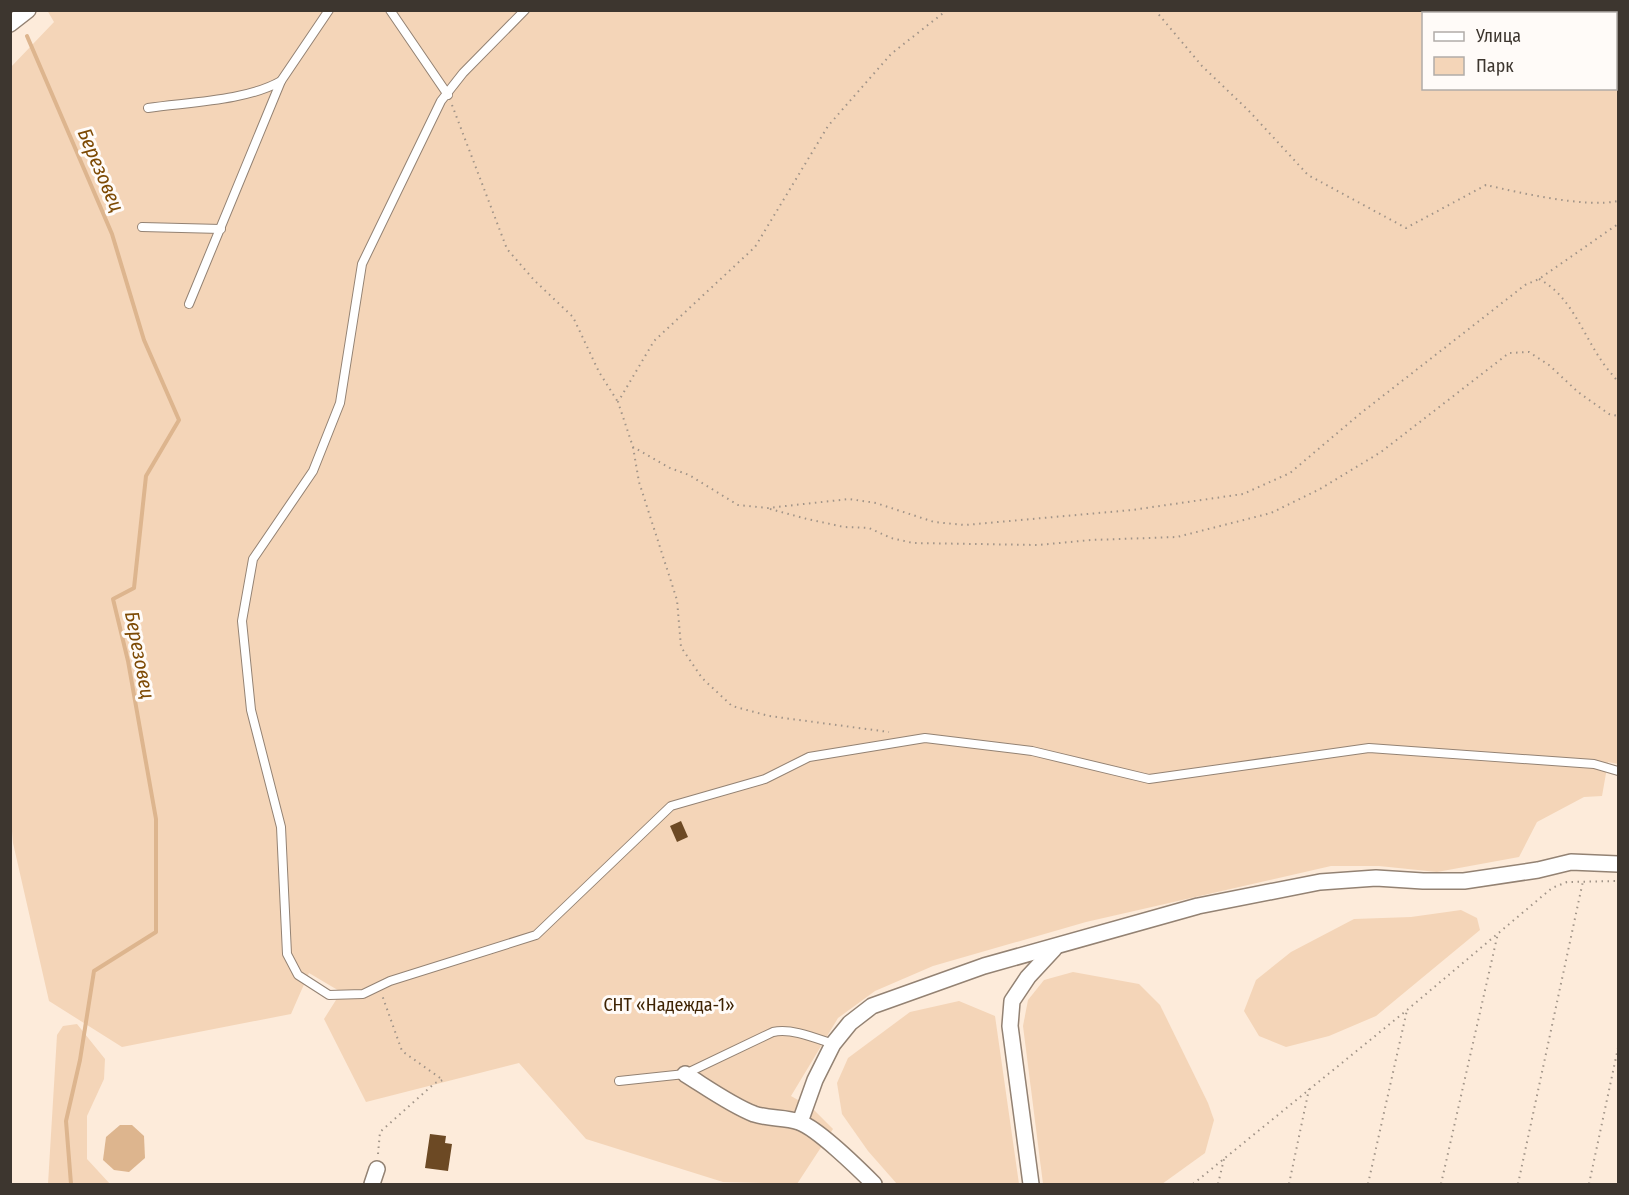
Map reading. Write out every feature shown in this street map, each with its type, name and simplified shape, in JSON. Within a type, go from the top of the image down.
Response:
[{"type":"street","points":[[10,24],[28,10]]},
{"type":"street","points":[[800,1122],[815,1080],[833,1044],[850,1023],[872,1006],[984,966],[1198,906],[1320,882],[1376,878],[1464,881],[1538,870],[1571,862],[1618,864]]},
{"type":"street","points":[[1031,1185],[1010,1026],[1012,1001],[1042,959],[1057,946]]},
{"type":"street","points":[[685,1074],[752,1113],[774,1120],[800,1122],[859,1168],[874,1185]]},
{"type":"street","points":[[372,1185],[377,1169]]},
{"type":"lane","points":[[189,304],[281,81],[329,10]]},
{"type":"lane","points":[[525,10],[463,73],[441,101],[362,264],[340,403],[313,471],[253,560],[242,621],[251,710],[281,827],[287,954],[298,975],[329,996],[363,994],[390,981],[536,935],[671,806],[765,779],[809,757],[925,738],[1032,750],[1149,779],[1369,748],[1594,764],[1618,771]]},
{"type":"lane","points":[[393,11],[448,95]]},
{"type":"lane","points":[[148,108],[249,94],[281,81]]},
{"type":"lane","points":[[142,227],[221,230]]},
{"type":"lane","points":[[619,1081],[685,1074],[781,1030],[833,1044]]},
{"type":"path","points":[[618,402],[654,341],[755,247],[828,126],[891,54],[947,10]]},
{"type":"path","points":[[1155,10],[1202,66],[1249,111],[1308,176],[1406,228],[1486,185],[1603,205],[1618,201]]},
{"type":"path","points":[[448,95],[507,249],[534,280],[573,317],[599,372],[618,402],[633,447],[639,482],[676,600],[681,647],[702,678],[732,706],[770,716],[890,732]]},
{"type":"path","points":[[768,508],[849,499],[876,502],[934,522],[965,525],[1132,510],[1243,494],[1290,473],[1361,413],[1525,285],[1539,279],[1618,224]]},
{"type":"path","points":[[1539,279],[1552,286],[1571,309],[1602,362],[1618,382]]},
{"type":"path","points":[[633,447],[738,505],[768,508],[844,527],[869,528],[891,538],[913,543],[1038,545],[1091,540],[1177,537],[1271,513],[1320,489],[1381,452],[1509,353],[1529,352],[1549,365],[1578,392],[1609,414],[1618,416]]},
{"type":"path","points":[[1518,1185],[1582,881]]},
{"type":"path","points":[[1193,1185],[1552,888],[1567,882],[1618,881]]},
{"type":"path","points":[[1441,1185],[1498,933]]},
{"type":"path","points":[[377,1169],[380,1132],[435,1083],[443,1080],[402,1051],[379,987]]},
{"type":"path","points":[[1368,1185],[1407,1010]]},
{"type":"path","points":[[1589,1185],[1618,1048]]},
{"type":"path","points":[[1288,1185],[1309,1089]]},
{"type":"path","points":[[1218,1185],[1224,1159]]},
{"type":"green space","name":"СНТ «Надежда-1»","points":[[47,10],[1618,11],[1618,764],[1608,762],[1602,796],[1584,797],[1537,822],[1519,857],[1437,872],[1379,866],[1331,866],[1086,922],[933,966],[875,991],[838,1018],[791,1096],[812,1108],[833,1129],[797,1184],[723,1182],[586,1139],[519,1063],[366,1102],[324,1019],[341,992],[309,973],[291,1014],[122,1047],[49,1001],[13,843],[10,807],[10,68],[54,22]]},
{"type":"green space","points":[[1461,910],[1477,918],[1480,930],[1376,1016],[1329,1036],[1286,1047],[1259,1036],[1244,1011],[1256,980],[1291,952],[1354,919],[1411,917]]},
{"type":"green space","points":[[1073,972],[1139,984],[1160,1005],[1208,1103],[1214,1120],[1205,1153],[1162,1184],[1043,1184],[1023,1026],[1028,1000],[1044,980]]},
{"type":"green space","points":[[959,1001],[995,1016],[1019,1184],[897,1184],[868,1151],[842,1114],[837,1083],[848,1058],[910,1012]]},
{"type":"green space","points":[[77,1024],[105,1059],[104,1079],[87,1116],[87,1159],[110,1184],[48,1184],[57,1035],[63,1026]]},
{"type":"shaded area","points":[[120,1125],[132,1125],[144,1136],[145,1158],[129,1172],[114,1170],[103,1160],[106,1137]]},
{"type":"building","points":[[681,821],[688,837],[677,842],[670,826]]},
{"type":"building","points":[[430,1134],[446,1136],[445,1143],[452,1144],[448,1171],[425,1168]]},
{"type":"waterway","name":"Березовец","points":[[27,36],[112,234],[144,340],[179,420],[146,476],[134,588],[113,599],[128,661],[156,819],[156,932],[94,971],[80,1060],[66,1121],[71,1184]]}]
